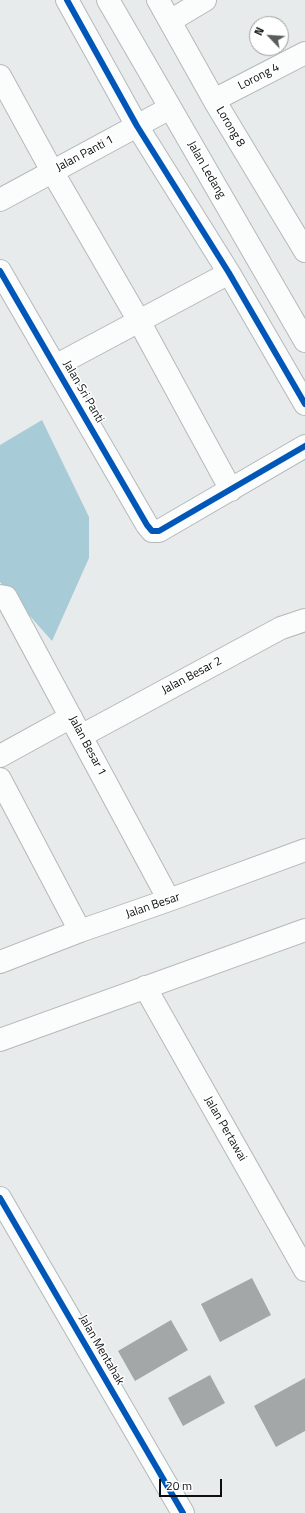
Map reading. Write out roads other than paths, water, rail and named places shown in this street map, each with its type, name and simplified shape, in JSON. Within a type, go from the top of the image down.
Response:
[{"type":"street","points":[[67,0],[137,126],[229,273],[305,404]]},
{"type":"street","name":"Jalan Ledang","points":[[108,0],[305,341]]},
{"type":"street","name":"Lorong 8","points":[[158,0],[214,100],[305,251]]},
{"type":"street","points":[[170,21],[205,0]]},
{"type":"street","name":"Lorong 4","points":[[214,100],[305,53]]},
{"type":"street","points":[[0,76],[231,490],[305,446]]},
{"type":"street","name":"Jalan Panti 1","points":[[0,200],[170,108]]},
{"type":"street","name":"Jalan Sri Panti","points":[[0,271],[147,525],[152,531],[159,531],[231,490]]},
{"type":"street","points":[[55,366],[229,273]]},
{"type":"street","name":"Jalan Besar 1","points":[[0,596],[6,597],[169,900]]},
{"type":"street","name":"Jalan Besar 2","points":[[81,736],[281,628],[305,620]]},
{"type":"street","points":[[0,756],[71,717]]},
{"type":"street","points":[[0,779],[80,931]]},
{"type":"street","name":"Jalan Besar","points":[[0,962],[80,931],[305,850]]},
{"type":"street","points":[[0,1040],[305,930]]},
{"type":"street","name":"Jalan Pertawai","points":[[145,987],[305,1270]]},
{"type":"street","name":"Jalan Mentahak","points":[[0,1198],[183,1513]]}]
